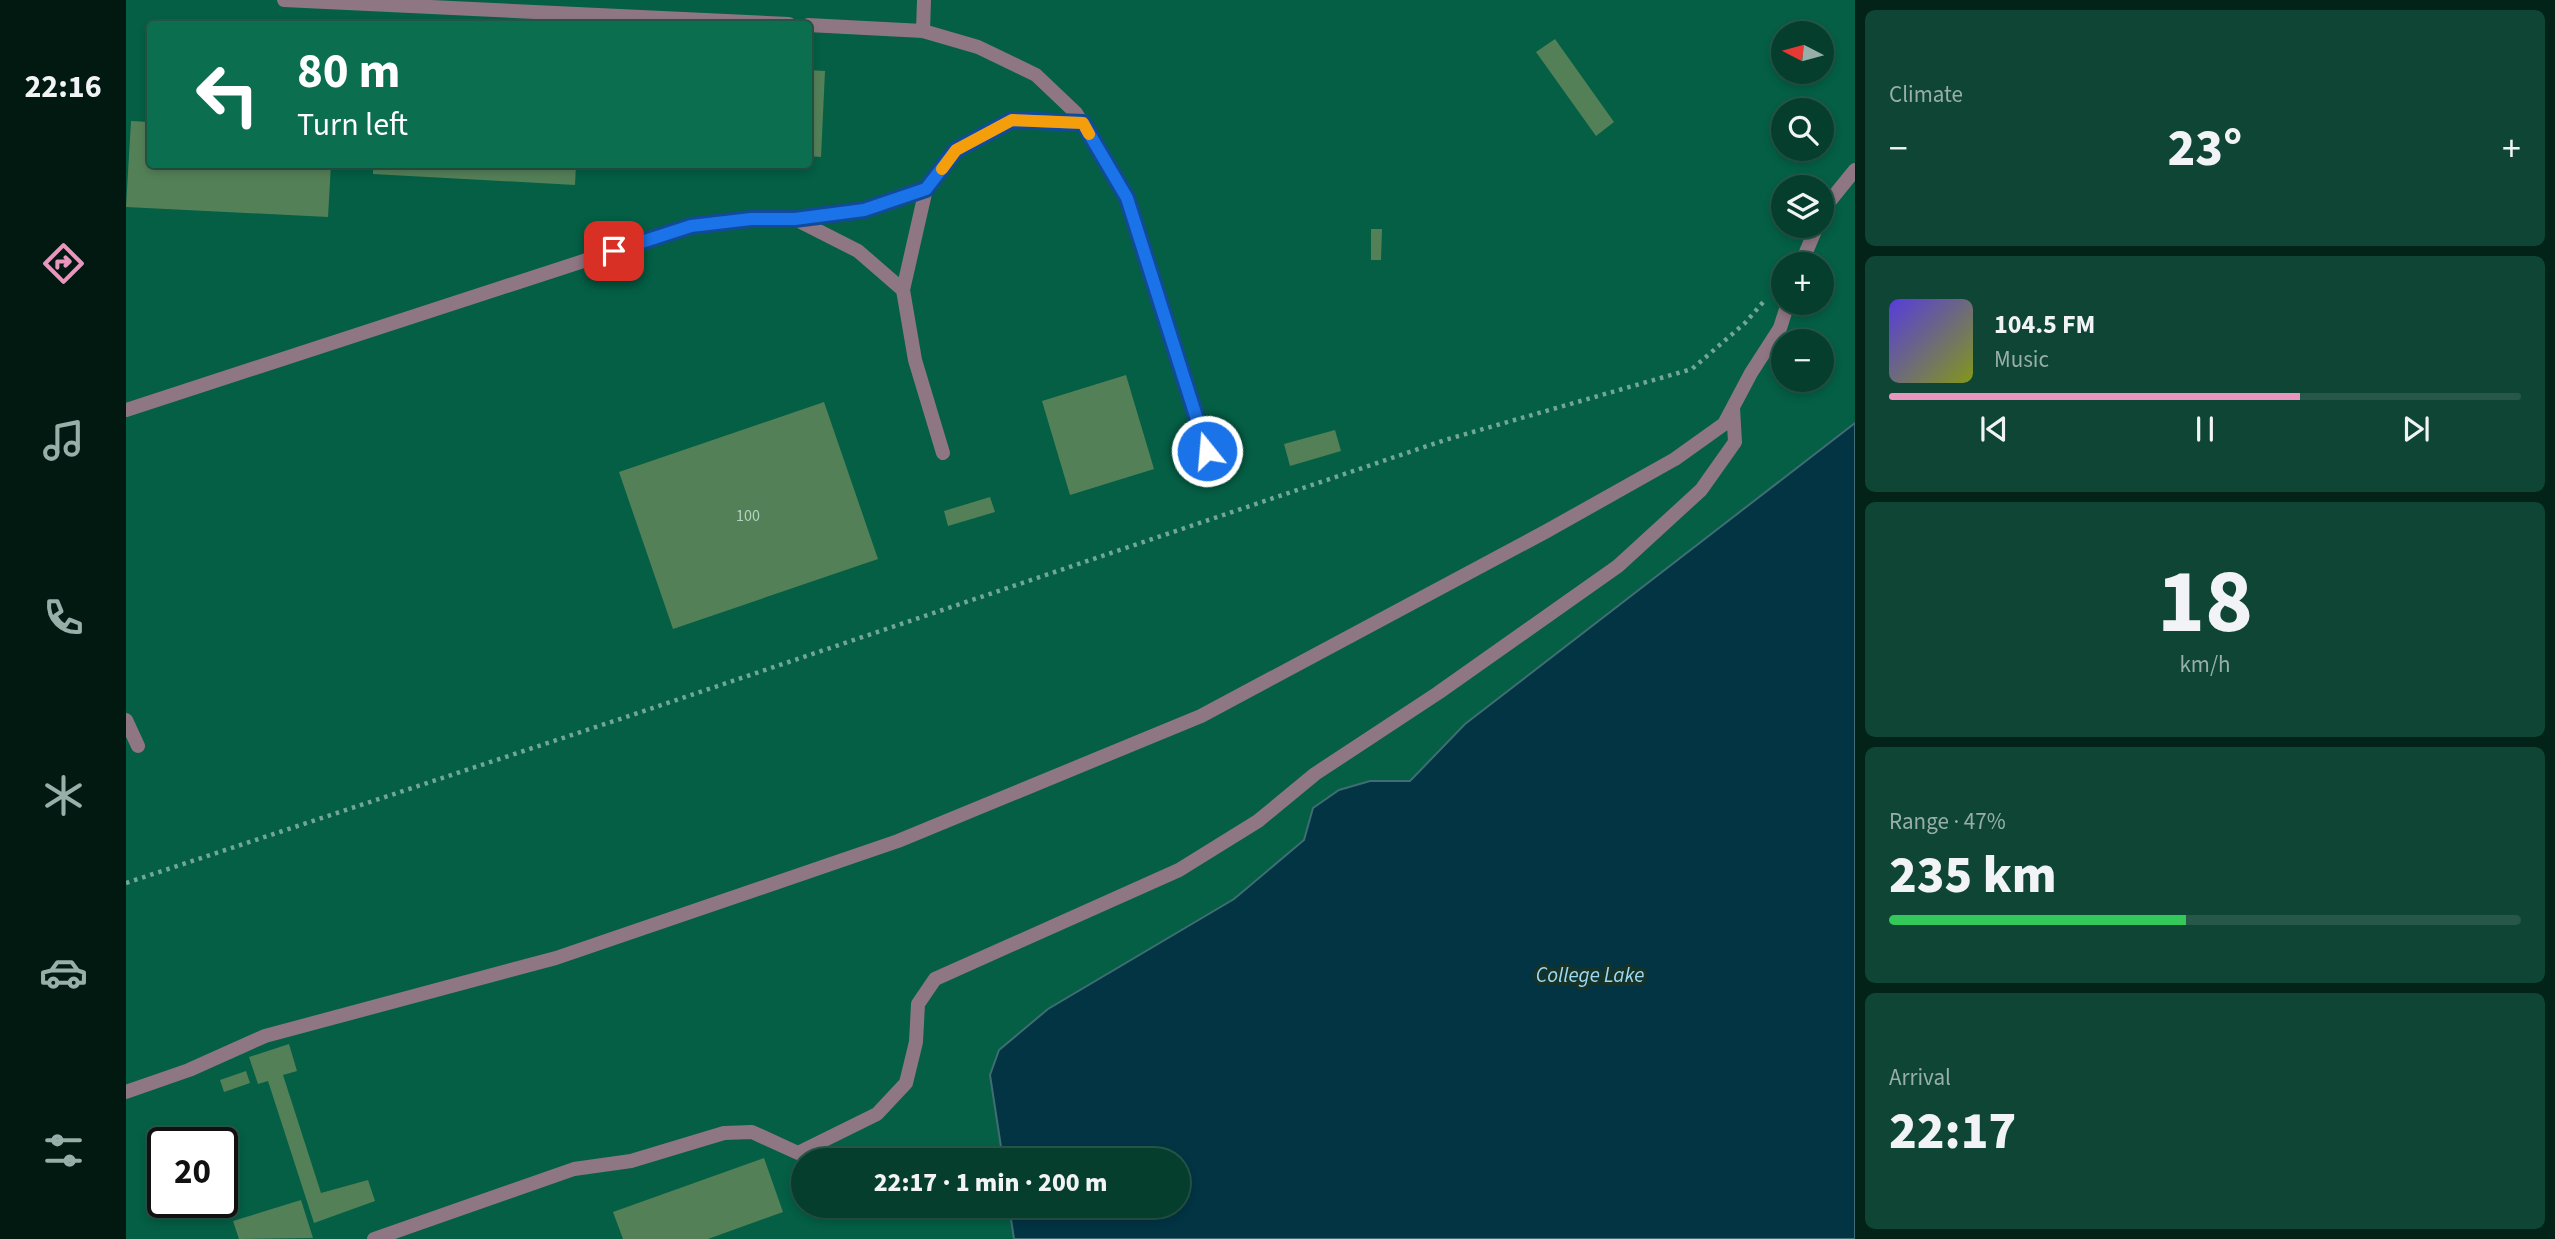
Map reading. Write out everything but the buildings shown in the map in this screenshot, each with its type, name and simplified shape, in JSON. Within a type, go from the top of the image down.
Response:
[{"type":"lane","points":[[284,0],[504,5],[744,21]]},
{"type":"lane","points":[[923,31],[924,0]]},
{"type":"lane","points":[[812,25],[923,31],[978,47],[1036,75],[1076,113],[1127,198],[1207,451]]},
{"type":"lane","points":[[943,453],[915,360],[903,290],[926,189],[956,150],[1012,120],[1083,123]]},
{"type":"lane","points":[[1834,196],[1855,170]]},
{"type":"lane","points":[[126,410],[691,226],[751,219],[795,219],[864,210],[926,189]]},
{"type":"lane","points":[[795,219],[858,251],[903,290]]},
{"type":"lane","points":[[126,1092],[188,1070],[265,1036],[556,958],[898,841],[1201,716],[1545,532],[1675,459],[1724,424],[1780,328],[1784,315]]},
{"type":"lane","points":[[374,1239],[574,1169],[631,1161],[724,1133],[752,1132],[798,1153],[877,1114],[906,1083],[916,1042],[918,1004],[935,979],[1180,870],[1258,821],[1315,774],[1438,693],[1618,566],[1701,490],[1735,442],[1733,408]]},
{"type":"lane","points":[[126,720],[138,746]]},
{"type":"path","points":[[126,883],[1445,440],[1692,369],[1745,323],[1768,296]]},
{"type":"shaded area","points":[[126,0],[1855,0],[1855,423],[1465,724],[1410,781],[1370,781],[1313,808],[1304,840],[1234,899],[1048,1009],[999,1050],[990,1075],[1001,1148],[791,1148],[791,1218],[1011,1218],[1014,1239],[126,1239]]},
{"type":"water","name":"College Lake","points":[[1855,423],[1855,1239],[1014,1239],[1011,1218],[1190,1218],[1190,1148],[1001,1148],[990,1075],[999,1050],[1048,1009],[1234,899],[1304,840],[1313,808],[1339,790],[1370,781],[1410,781],[1465,724]]},
{"type":"slow traffic","points":[[942,169],[956,150],[1012,120],[1083,123],[1089,134]]},
{"type":"route","points":[[614,251],[691,226],[751,219],[795,219],[864,210],[926,189],[956,150],[1012,120],[1083,123],[1127,198],[1207,451]]}]
